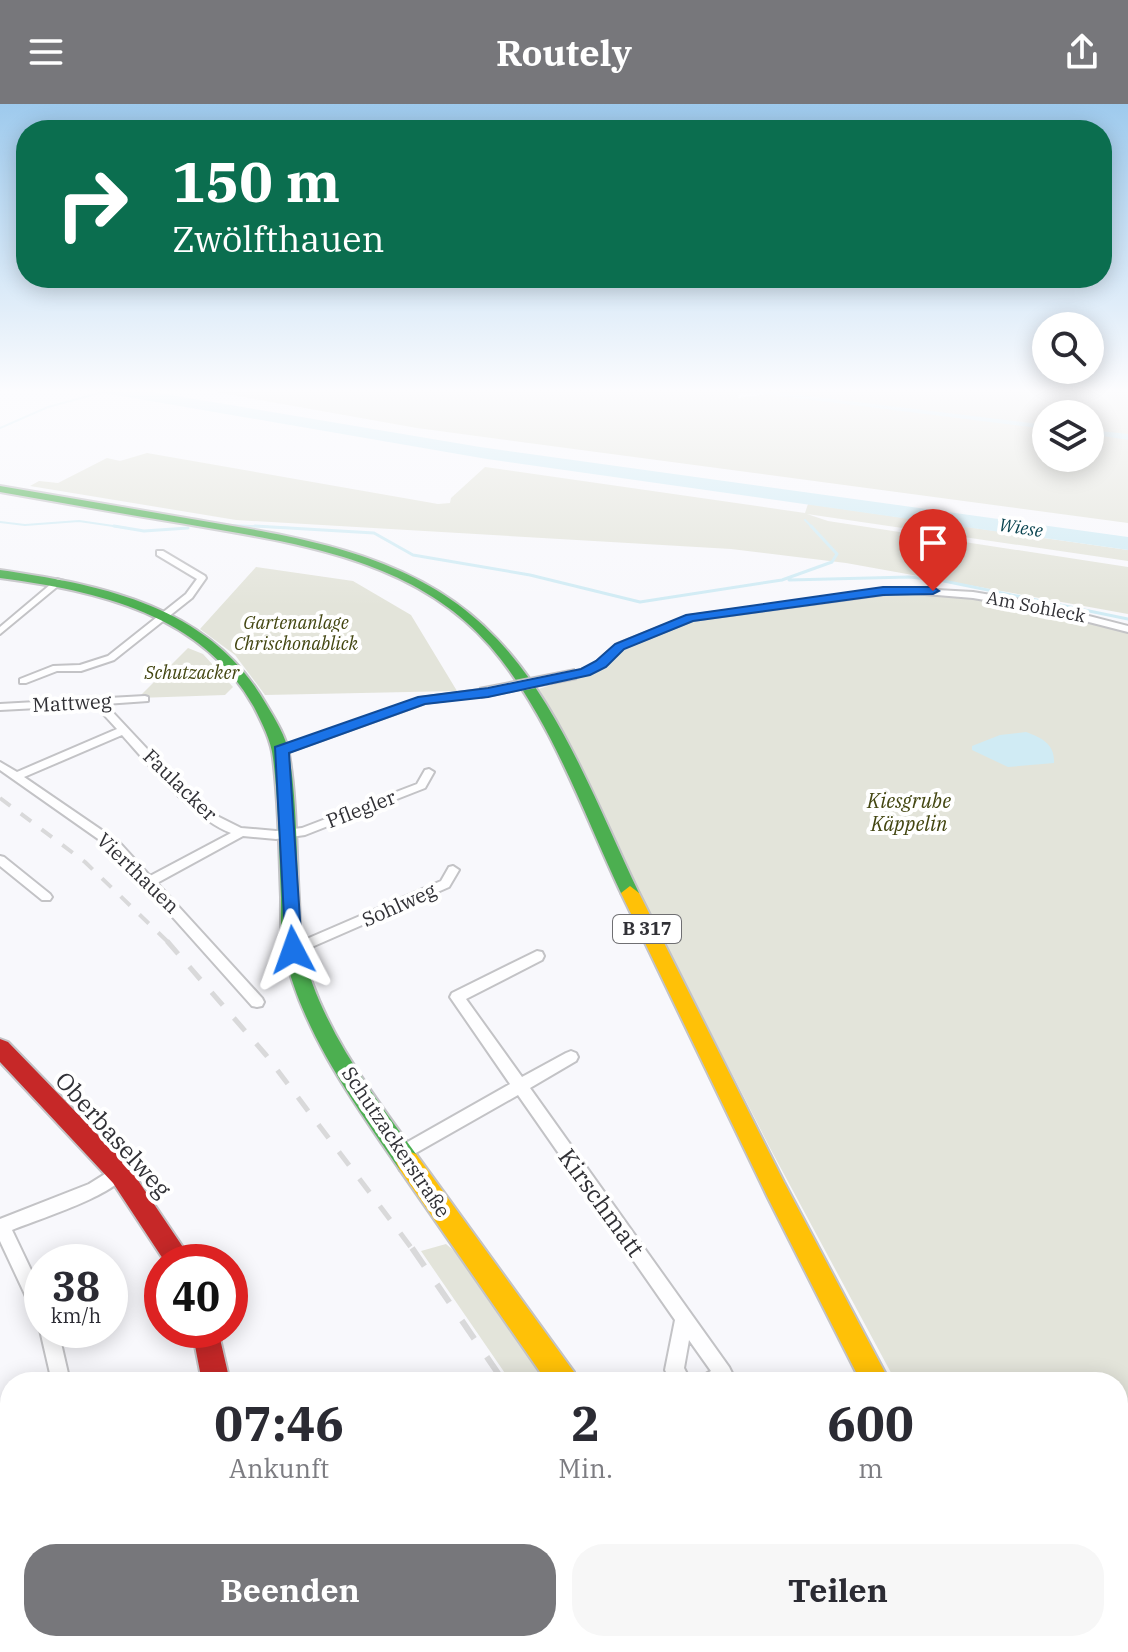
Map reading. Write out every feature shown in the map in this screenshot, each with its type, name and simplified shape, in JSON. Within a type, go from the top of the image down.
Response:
[{"type":"main road","name":"B 317","points":[[0,489],[216,526],[333,550],[395,572],[449,603],[495,642],[523,681],[871,1372]]},
{"type":"main road","name":"Schutzackerstraße","points":[[1,575],[60,581],[113,595],[164,616],[200,636],[230,663],[258,697],[281,751],[293,950],[316,1012],[355,1087],[557,1372]]},
{"type":"main road","name":"Oberbaselweg","points":[[0,1048],[121,1171],[159,1221],[171,1244]]},
{"type":"main road","points":[[209,1348],[214,1372]]},
{"type":"street","points":[[23,681],[56,668],[81,668],[111,658],[189,596],[202,578],[160,553]]},
{"type":"street","points":[[0,631],[60,581]]},
{"type":"street","name":"Am Sohleck","points":[[281,751],[423,700],[480,693],[576,674],[596,667],[620,646],[691,618],[901,590],[973,595],[1038,606],[1128,629]]},
{"type":"street","name":"Mattweg","points":[[0,707],[145,699]]},
{"type":"street","name":"Faulacker","points":[[97,701],[199,806],[223,826],[242,832],[285,836]]},
{"type":"street","points":[[16,776],[124,730]]},
{"type":"street","name":"Vierthauen","points":[[0,765],[115,845],[151,881],[257,1002]]},
{"type":"street","name":"Pflegler","points":[[285,836],[421,786],[429,772]]},
{"type":"street","name":"Faulacker","points":[[151,881],[242,832]]},
{"type":"street","points":[[0,860],[46,897]]},
{"type":"street","name":"Sohlweg","points":[[293,950],[445,884],[453,870]]},
{"type":"street","name":"Kirschmatt","points":[[537,956],[457,997],[722,1372]]},
{"type":"street","points":[[402,1153],[571,1057]]},
{"type":"street","points":[[24,1275],[1,1227],[83,1194],[121,1171]]},
{"type":"street","points":[[675,1372],[684,1318]]},
{"type":"street","points":[[53,1348],[59,1372]]},
{"type":"green space","points":[[99,462],[200,462],[438,504],[450,503],[451,498],[485,467],[805,513],[808,504],[1128,550],[1128,561],[807,514],[828,521],[1128,567],[1128,614],[846,563],[731,549],[236,520],[30,486],[39,481],[58,483]]},
{"type":"green space","points":[[673,462],[1032,462],[1032,472],[1104,472],[1104,462],[1128,462],[1128,523]]},
{"type":"green space","name":"Gartenanlage Chrischonablick","points":[[256,567],[353,581],[411,615],[457,691],[265,695],[235,655],[200,629]]},
{"type":"green space","name":"Kiesgrube Käppelin","points":[[883,591],[914,591],[1007,601],[1128,629],[1128,1372],[891,1372],[771,1150],[535,690],[578,677],[576,674],[590,670],[610,653],[691,618]]},
{"type":"green space","name":"Schutzacker","points":[[188,648],[203,654],[233,687],[225,695],[138,698]]},
{"type":"green space","points":[[446,1244],[459,1255],[543,1372],[504,1372],[421,1251]]},
{"type":"water","name":"Wiese","points":[[510,462],[590,462],[1128,537],[1128,550]]},
{"type":"water","points":[[1026,732],[1046,743],[1054,756],[1054,763],[1008,767],[972,750],[972,746],[1000,735]]},
{"type":"waterway","points":[[805,520],[811,526]]},
{"type":"waterway","points":[[0,522],[25,525],[79,521],[119,527]]},
{"type":"waterway","points":[[230,525],[279,527]]},
{"type":"waterway","points":[[114,526],[119,527]]},
{"type":"waterway","points":[[255,526],[279,527]]},
{"type":"waterway","points":[[279,527],[374,533],[413,555],[530,575],[640,602],[782,580],[832,562],[837,554],[811,526]]},
{"type":"waterway","points":[[119,527],[127,528]]},
{"type":"waterway","points":[[119,527],[144,531],[188,528],[182,528]]},
{"type":"waterway","points":[[279,527],[291,528]]},
{"type":"waterway","points":[[789,580],[909,577],[939,580],[1128,619]]},
{"type":"railway","points":[[0,798],[85,862],[167,941]]},
{"type":"railway","points":[[167,941],[266,1055],[413,1250]]},
{"type":"railway","points":[[412,1248],[497,1372]]},
{"type":"traffic: fast","points":[[0,489],[310,544],[392,570],[429,589],[464,613],[515,670],[552,731],[630,893]]},
{"type":"traffic: fast","points":[[0,574],[77,587],[154,611],[189,629],[220,652],[246,681],[266,716],[280,750],[286,809],[291,937],[300,976],[340,1060],[408,1162]]},
{"type":"traffic: slow","points":[[630,893],[776,1190],[871,1372]]},
{"type":"traffic: slow","points":[[408,1162],[557,1372]]},
{"type":"traffic: jam","points":[[0,1048],[121,1175],[168,1244]]},
{"type":"traffic: jam","points":[[209,1348],[214,1372]]},
{"type":"route","points":[[293,950],[281,751],[423,700],[488,692],[585,672],[601,664],[620,646],[717,611],[883,591],[933,591]]}]
